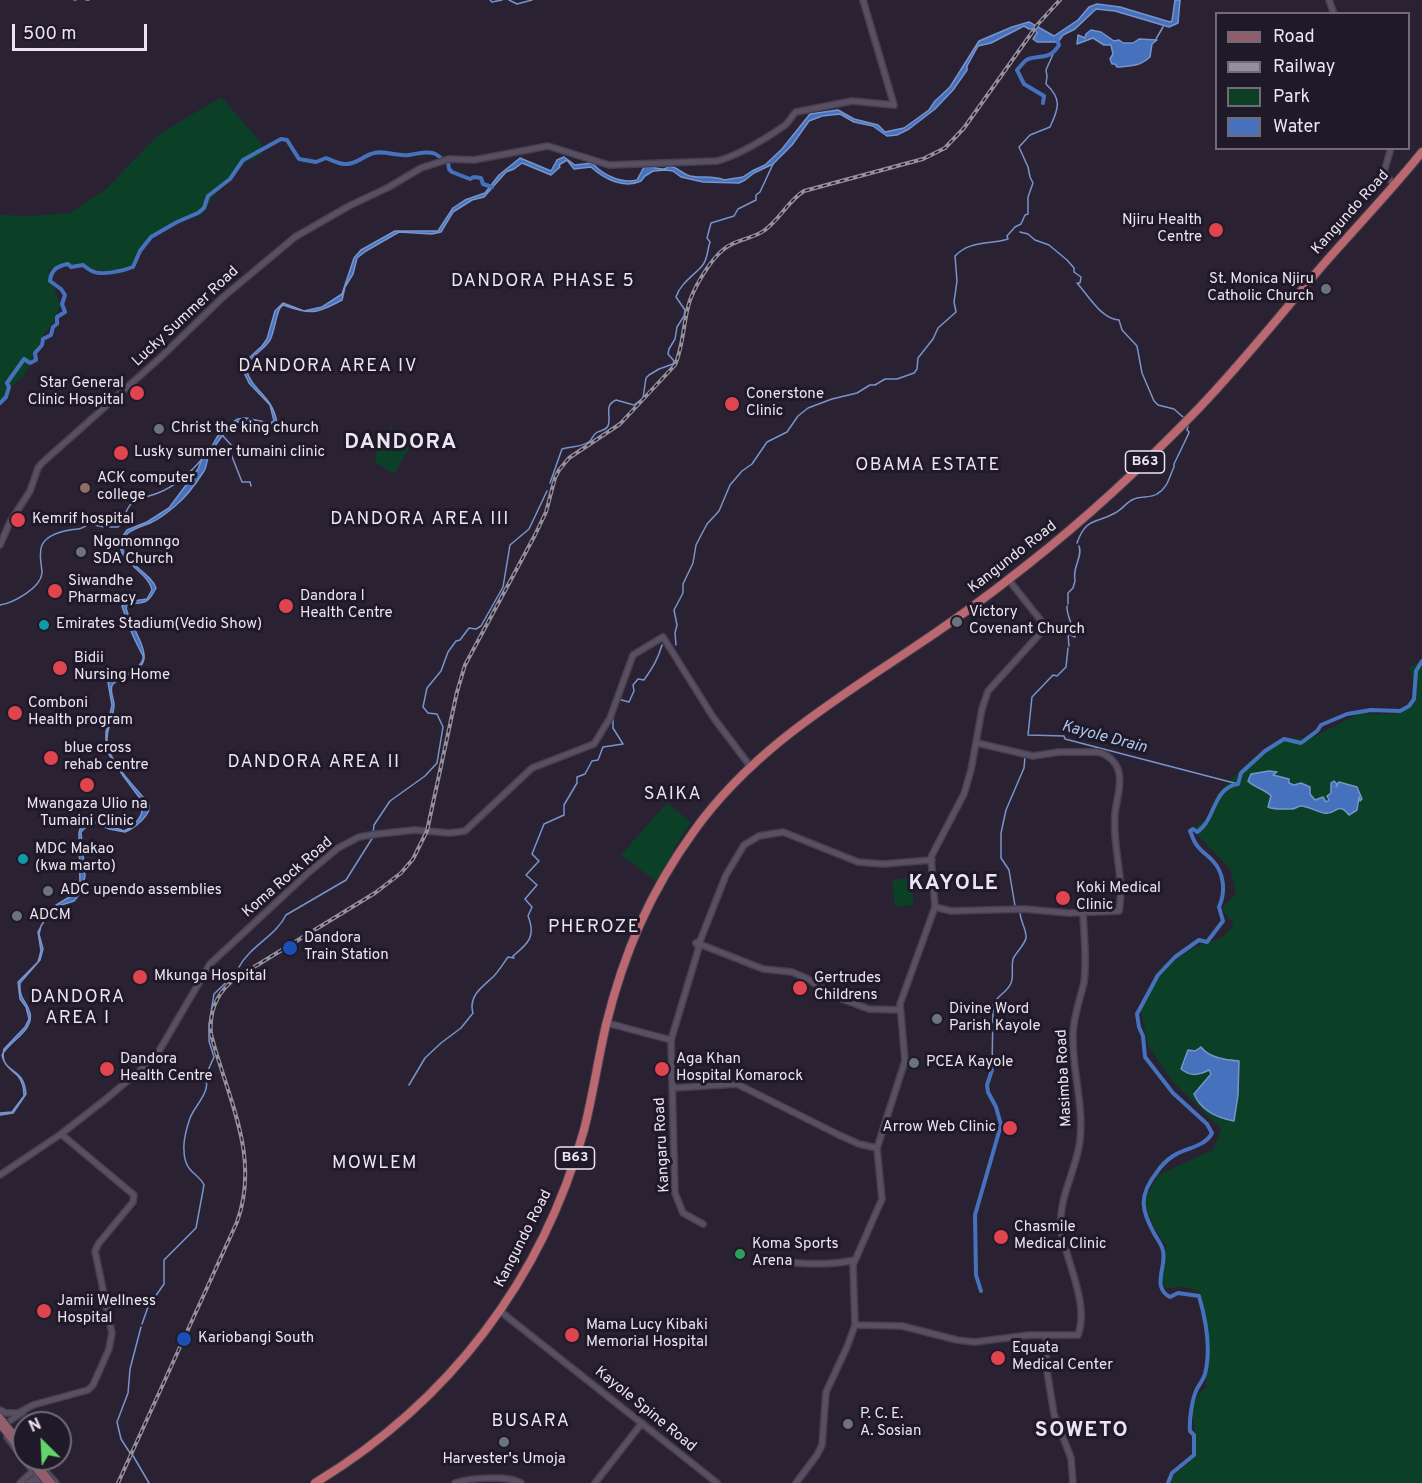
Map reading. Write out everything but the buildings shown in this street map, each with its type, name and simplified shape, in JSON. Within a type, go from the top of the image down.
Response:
[{"type":"highway","name":"Kangundo Road","points":[[404,1416],[447,1372],[481,1331],[516,1282],[542,1231],[561,1189],[575,1144],[608,1000],[639,921],[669,868],[707,813],[750,766],[800,724],[985,598],[1063,536],[1111,494],[1201,405],[1422,152]]},
{"type":"highway","name":"Kangundo Road","points":[[315,1483],[377,1441],[452,1372],[519,1284],[543,1239],[566,1186],[585,1125],[621,969]]},
{"type":"main road","name":"Lucky Summer Road","points":[[0,545],[10,522],[30,491],[42,463],[170,350],[250,274],[305,230],[389,187],[420,168],[442,160],[474,160],[548,146],[609,165],[712,161],[726,159],[771,135],[787,124],[796,112],[852,101],[894,105],[863,0]]},
{"type":"main road","points":[[1390,150],[1384,171],[1394,185]]},
{"type":"main road","points":[[796,1483],[820,1451],[826,1392],[855,1325],[853,1270],[855,1260],[882,1199],[877,1148],[905,1061],[900,1010],[902,997],[935,907],[932,854],[964,794],[988,691],[1046,627],[1008,579]]},
{"type":"main road","name":"Koma Rock Road","points":[[0,1175],[61,1134],[106,1099],[159,1051],[214,960],[317,865],[346,843],[359,837],[416,830],[450,833],[465,831],[532,768],[591,746],[604,729],[611,714],[633,656],[663,638],[713,717],[750,766]]},
{"type":"main road","points":[[935,907],[951,911],[1024,909],[1083,913],[1119,911],[1122,887],[1114,838],[1114,816],[1120,777],[1114,762],[1101,753],[1059,752],[1034,756],[977,743]]},
{"type":"main road","name":"Kangaru Road","points":[[703,1224],[683,1214],[675,1193],[671,1040],[700,944],[724,879],[746,844],[759,836],[780,832],[793,835],[858,862],[883,864],[932,860]]},
{"type":"main road","name":"Masimba Road","points":[[855,1325],[910,1327],[975,1342],[1046,1335],[1078,1335],[1080,1330],[1076,1281],[1063,1240],[1061,1215],[1074,1171],[1080,1137],[1073,1032],[1084,976],[1083,913]]},
{"type":"main road","points":[[700,944],[763,969],[792,972],[808,979],[831,995],[868,1009],[900,1010]]},
{"type":"main road","points":[[607,1023],[671,1040]]},
{"type":"main road","points":[[672,1088],[737,1084],[838,1135],[859,1144],[877,1148]]},
{"type":"main road","points":[[12,1431],[5,1417],[18,1416],[38,1404],[83,1393],[93,1385],[112,1337],[95,1251],[134,1198],[126,1187],[61,1134]]},
{"type":"main road","points":[[765,1259],[813,1263],[843,1263],[855,1260]]},
{"type":"main road","name":"Kayole Spine Road","points":[[500,1311],[717,1483]]},
{"type":"main road","points":[[1046,1335],[1046,1365],[1054,1414],[1070,1454],[1073,1483]]},
{"type":"main road","points":[[595,1483],[642,1423]]},
{"type":"main road","points":[[0,1429],[12,1444]]},
{"type":"main road","points":[[20,1483],[33,1471],[41,1481]]},
{"type":"main road","points":[[455,1483],[500,1478],[513,1479],[520,1483]]},
{"type":"main road","points":[[28,1483],[33,1480],[52,1481]]},
{"type":"green space","points":[[221,97],[262,144],[262,154],[237,168],[213,197],[203,214],[170,226],[151,237],[138,255],[135,267],[119,274],[71,264],[48,269],[60,305],[53,323],[44,334],[23,377],[7,389],[4,402],[0,404],[0,215],[30,216],[70,213],[106,189],[158,135]]},
{"type":"green space","points":[[390,428],[413,441],[394,474],[376,463],[376,454]]},
{"type":"green space","points":[[1422,661],[1422,1483],[1169,1483],[1196,1454],[1194,1421],[1190,1413],[1199,1393],[1206,1387],[1206,1328],[1198,1291],[1185,1287],[1165,1288],[1160,1272],[1167,1247],[1143,1203],[1158,1175],[1213,1150],[1221,1129],[1173,1082],[1148,1046],[1140,1006],[1167,966],[1192,948],[1222,938],[1234,925],[1222,908],[1236,894],[1230,869],[1192,829],[1208,819],[1217,795],[1247,763],[1266,749],[1286,738],[1312,738],[1358,714],[1394,714],[1413,703],[1413,679],[1409,667]]},
{"type":"green space","points":[[667,803],[691,822],[674,848],[667,866],[656,881],[621,855]]},
{"type":"green space","points":[[911,878],[914,905],[895,907],[892,880]]},
{"type":"water","points":[[1175,0],[1180,0],[1178,23],[1169,27],[1115,11],[1096,9],[1075,29],[1063,35],[1058,42],[1037,42],[1033,39],[1037,33],[1035,29],[1024,26],[991,43],[978,46],[967,70],[953,90],[935,109],[909,129],[897,135],[887,136],[873,126],[854,122],[840,114],[822,116],[809,121],[792,145],[773,164],[739,183],[703,182],[681,177],[673,171],[666,170],[653,171],[641,181],[628,184],[614,182],[591,167],[574,169],[567,160],[559,165],[560,167],[551,175],[522,163],[506,172],[484,197],[472,200],[453,212],[441,232],[432,234],[399,232],[366,251],[357,258],[342,300],[313,312],[304,311],[322,307],[342,294],[354,258],[361,250],[395,231],[438,231],[453,208],[465,200],[485,193],[499,175],[520,158],[551,171],[557,160],[564,157],[575,165],[592,163],[607,175],[625,181],[637,180],[644,167],[663,169],[669,166],[690,176],[724,180],[743,177],[765,165],[782,149],[810,114],[838,110],[854,119],[878,125],[885,132],[904,128],[929,110],[950,87],[979,41],[1012,27],[1029,22],[1054,36],[1078,20],[1089,7],[1097,4],[1120,7],[1170,22]]},
{"type":"water","points":[[1091,30],[1101,32],[1114,41],[1119,40],[1123,43],[1133,43],[1139,39],[1157,40],[1152,44],[1150,57],[1142,63],[1117,67],[1110,59],[1113,54],[1111,45],[1104,45],[1093,38],[1077,44],[1078,35],[1085,38]]},
{"type":"water","points":[[283,303],[304,311],[283,305],[280,308],[270,340],[250,361],[246,369],[253,383],[267,399],[275,413],[277,423],[266,424],[248,421],[237,422],[216,445],[208,458],[205,469],[183,498],[158,519],[125,536],[122,546],[127,558],[149,578],[156,588],[148,600],[128,604],[126,608],[142,648],[144,659],[139,667],[112,686],[114,706],[107,742],[110,753],[118,766],[148,802],[148,811],[138,824],[125,832],[109,829],[92,821],[81,832],[85,876],[81,892],[74,901],[55,907],[42,924],[53,907],[76,893],[80,885],[80,829],[92,819],[124,831],[136,823],[143,806],[142,801],[106,750],[106,732],[112,705],[108,682],[138,667],[143,657],[122,606],[133,601],[147,599],[152,590],[149,582],[124,556],[121,549],[121,540],[127,530],[147,522],[169,508],[198,469],[204,454],[210,450],[217,437],[228,425],[238,419],[246,418],[270,423],[274,421],[270,405],[249,383],[242,368],[267,339],[275,311]]},
{"type":"water","points":[[1277,772],[1273,775],[1289,779],[1289,783],[1294,785],[1301,783],[1310,787],[1310,794],[1315,800],[1323,797],[1326,802],[1329,800],[1327,796],[1331,793],[1331,783],[1334,781],[1337,784],[1336,787],[1339,782],[1357,787],[1362,799],[1360,801],[1359,797],[1357,810],[1349,815],[1342,809],[1328,813],[1301,806],[1292,809],[1271,808],[1268,807],[1271,796],[1248,781],[1251,774]]},
{"type":"water","points":[[41,927],[39,934],[43,949],[40,960],[20,983],[22,997],[29,1009],[30,1019],[25,1031],[3,1053],[29,1019],[26,1007],[20,999],[18,982],[38,962],[41,951],[38,932]]},
{"type":"water","points":[[1201,1047],[1213,1056],[1239,1061],[1238,1095],[1234,1121],[1211,1113],[1201,1105],[1194,1094],[1211,1074],[1209,1070],[1195,1074],[1181,1069],[1188,1050],[1195,1051]]},
{"type":"water","points":[[11,1070],[22,1079],[26,1094],[13,1113],[0,1115],[0,1113],[12,1112],[24,1096],[20,1078]]},
{"type":"waterway","points":[[490,0],[492,2],[502,0]]},
{"type":"waterway","points":[[509,0],[517,4],[532,0]]},
{"type":"waterway","points":[[1156,39],[1163,27]]},
{"type":"waterway","points":[[1043,103],[1044,96],[1024,84],[1017,70],[1028,59],[1052,53],[1059,45],[1057,40]]},
{"type":"waterway","points":[[676,645],[677,625],[674,610],[683,593],[683,584],[693,563],[696,545],[707,524],[719,511],[730,485],[742,471],[752,464],[767,442],[787,432],[798,416],[808,408],[857,393],[885,379],[897,379],[914,373],[917,369],[918,358],[933,339],[938,328],[956,312],[954,302],[957,281],[955,256],[973,245],[1008,239],[1007,236],[1021,224],[1025,215],[1028,214],[1028,197],[1033,183],[1019,147],[1030,135],[1050,127],[1057,109],[1055,94],[1046,84],[1046,70],[1054,52]]},
{"type":"waterway","points":[[0,403],[6,397],[9,387],[7,383],[24,359],[30,363],[36,360],[35,353],[42,345],[43,339],[51,335],[53,327],[57,324],[57,317],[65,312],[62,304],[65,295],[50,281],[55,269],[68,264],[71,267],[83,265],[90,270],[106,273],[133,267],[140,251],[151,237],[198,213],[204,208],[208,196],[230,179],[243,160],[281,139],[287,140],[299,159],[316,162],[326,158],[348,164],[380,152],[404,155],[433,153],[444,162],[448,162],[452,172],[470,179],[481,178],[483,184],[492,187]]},
{"type":"waterway","points":[[550,483],[562,449],[580,446],[590,441],[595,434],[608,426],[609,408],[612,402],[616,400],[634,405],[643,398],[646,378],[659,369],[673,364],[674,361],[668,354],[669,349],[685,310],[676,297],[684,284],[705,261],[710,242],[707,238],[711,223],[734,216],[738,209],[756,200],[756,195],[760,192],[773,164]]},
{"type":"waterway","name":"Kayole Drain","points":[[1020,232],[1049,245],[1067,260],[1074,268],[1074,272],[1081,277],[1080,283],[1077,283],[1090,300],[1106,315],[1119,320],[1122,330],[1137,346],[1142,373],[1154,401],[1158,405],[1174,409],[1184,418]]},
{"type":"waterway","name":"Kayole Drain","points":[[1077,543],[1084,529],[1092,522],[1115,513],[1131,500],[1155,495],[1164,489],[1188,435],[1189,422]]},
{"type":"waterway","points":[[223,436],[232,446],[231,454],[242,482],[250,482],[251,486]]},
{"type":"waterway","points":[[0,605],[19,598],[37,584],[42,573],[41,548],[49,538],[58,533],[80,529],[90,524],[118,527],[132,503],[171,487],[203,458]]},
{"type":"waterway","points":[[373,833],[374,825],[390,801],[425,776],[437,763],[443,727],[437,714],[428,713],[423,707],[427,688],[441,671],[448,652],[456,641],[460,640],[469,628],[476,629],[481,626],[503,587],[510,545],[529,529],[547,491]]},
{"type":"waterway","name":"Kayole Drain","points":[[1075,580],[1074,575],[1080,554],[1079,546]]},
{"type":"waterway","name":"Kayole Drain","points":[[1068,604],[1068,593],[1075,581]]},
{"type":"waterway","name":"Kayole Drain","points":[[1067,606],[1075,637],[1068,634],[1069,646]]},
{"type":"waterway","points":[[618,699],[629,702],[634,691],[633,685],[638,679],[644,680],[655,663],[662,645]]},
{"type":"waterway","name":"Kayole Drain","points":[[1068,648],[1066,667],[1057,676],[1053,675],[1032,697],[1028,735],[1064,736],[1065,739],[1238,784]]},
{"type":"waterway","points":[[1168,1483],[1172,1473],[1194,1455],[1194,1435],[1190,1431],[1190,1416],[1195,1395],[1207,1365],[1207,1335],[1199,1296],[1178,1293],[1170,1297],[1161,1288],[1163,1251],[1144,1210],[1144,1196],[1151,1181],[1166,1161],[1205,1141],[1212,1133],[1207,1124],[1173,1093],[1145,1057],[1143,1036],[1137,1014],[1158,975],[1175,957],[1199,940],[1207,942],[1223,921],[1219,907],[1223,889],[1220,871],[1194,841],[1190,831],[1193,829],[1197,832],[1203,827],[1223,792],[1238,784],[1241,773],[1265,751],[1284,739],[1301,743],[1321,725],[1347,714],[1371,710],[1400,711],[1409,706],[1414,699],[1416,671],[1422,661]]},
{"type":"waterway","points":[[409,1085],[425,1058],[461,1028],[473,1013],[472,1002],[477,992],[495,975],[508,957],[514,958],[513,956],[530,939],[531,929],[528,916],[532,907],[525,899],[537,885],[526,875],[539,861],[532,854],[544,824],[564,815],[564,805],[577,783],[577,777],[585,774],[592,761],[598,760],[603,747],[623,744],[613,728],[613,719]]},
{"type":"waterway","name":"Kayole Drain","points":[[1015,906],[1009,870],[1001,858],[1001,833],[1006,810],[1024,768],[1025,757]]},
{"type":"waterway","points":[[239,967],[250,953],[276,929],[286,915],[346,880],[373,837]]},
{"type":"waterway","points":[[993,1005],[1011,983],[1013,959],[1026,938],[1020,910]]},
{"type":"waterway","points":[[142,1324],[148,1307],[164,1284],[164,1260],[196,1228],[204,1185],[186,1163],[185,1138],[190,1118],[205,1093],[207,1082],[205,1077],[214,1057],[209,1041],[214,994],[239,970]]},
{"type":"waterway","points":[[992,1070],[993,1008]]},
{"type":"waterway","points":[[981,1291],[976,1275],[975,1215],[1001,1125],[996,1107],[988,1092],[987,1085],[992,1070]]},
{"type":"waterway","points":[[130,1453],[121,1439],[117,1422],[128,1393],[130,1369],[141,1327]]},
{"type":"waterway","points":[[132,1454],[149,1483]]},
{"type":"railway","points":[[118,1483],[237,1222],[243,1198],[244,1150],[233,1104],[211,1034],[211,1018],[219,996],[236,978],[375,893],[401,873],[413,859],[427,831],[465,665],[535,535],[546,512],[559,470],[569,458],[620,424],[675,365],[690,300],[713,260],[729,246],[765,230],[804,191],[923,159],[945,148],[964,128],[1038,24],[1060,0]]},
{"type":"place","name":"Njiru Health Centre","points":[[1216,230]]},
{"type":"place","name":"St. Monica Njiru Catholic Church","points":[[1326,289]]},
{"type":"place","name":"Star General Clinic Hospital","points":[[137,393]]},
{"type":"place","name":"Conerstone Clinic","points":[[732,404]]},
{"type":"place","name":"Christ the king church","points":[[159,429]]},
{"type":"place","name":"Lusky summer tumaini clinic","points":[[121,453]]},
{"type":"place","name":"ACK computer college","points":[[85,488]]},
{"type":"place","name":"Kemrif hospital","points":[[18,520]]},
{"type":"place","name":"Ngomomngo SDA Church","points":[[81,552]]},
{"type":"place","name":"Siwandhe Pharmacy","points":[[55,591]]},
{"type":"place","name":"Dandora I Health Centre","points":[[286,606]]},
{"type":"place","name":"Victory Covenant Church","points":[[957,622]]},
{"type":"place","name":"Emirates Stadium(Vedio Show)","points":[[44,625]]},
{"type":"place","name":"Bidii Nursing Home","points":[[60,668]]},
{"type":"place","name":"Comboni Health program","points":[[15,713]]},
{"type":"place","name":"blue cross rehab centre","points":[[51,758]]},
{"type":"place","name":"Mwangaza Ulio na Tumaini Clinic","points":[[87,785]]},
{"type":"place","name":"MDC Makao (kwa marto)","points":[[23,859]]},
{"type":"place","name":"ADC upendo assemblies","points":[[48,891]]},
{"type":"place","name":"Koki Medical Clinic","points":[[1063,898]]},
{"type":"place","name":"ADCM","points":[[17,916]]},
{"type":"place","name":"Dandora Train Station","points":[[290,948]]},
{"type":"place","name":"Mkunga Hospital","points":[[140,977]]},
{"type":"place","name":"Gertrudes Childrens","points":[[800,988]]},
{"type":"place","name":"Divine Word Parish Kayole","points":[[937,1019]]},
{"type":"place","name":"PCEA Kayole","points":[[914,1063]]},
{"type":"place","name":"Dandora Health Centre","points":[[107,1069]]},
{"type":"place","name":"Aga Khan Hospital Komarock","points":[[662,1069]]},
{"type":"place","name":"Arrow Web Clinic","points":[[1010,1128]]},
{"type":"place","name":"Chasmile Medical Clinic","points":[[1001,1237]]},
{"type":"place","name":"Koma Sports Arena","points":[[740,1254]]},
{"type":"place","name":"Jamii Wellness Hospital","points":[[44,1311]]},
{"type":"place","name":"Mama Lucy Kibaki Memorial Hospital","points":[[572,1335]]},
{"type":"place","name":"Kariobangi South","points":[[184,1339]]},
{"type":"place","name":"Equata Medical Center","points":[[998,1358]]},
{"type":"place","name":"P. C. E. A. Sosian","points":[[848,1424]]},
{"type":"place","name":"Harvester's Umoja","points":[[504,1442]]},
{"type":"district","name":"DANDORA PHASE 5","points":[[543,282]]},
{"type":"district","name":"DANDORA AREA IV","points":[[328,367]]},
{"type":"district","name":"DANDORA","points":[[401,444]]},
{"type":"district","name":"OBAMA ESTATE","points":[[928,466]]},
{"type":"district","name":"DANDORA AREA III","points":[[420,520]]},
{"type":"district","name":"DANDORA AREA II","points":[[314,763]]},
{"type":"district","name":"SAIKA","points":[[673,795]]},
{"type":"district","name":"KAYOLE","points":[[954,885]]},
{"type":"district","name":"PHEROZE","points":[[594,928]]},
{"type":"district","name":"DANDORA AREA I","points":[[78,1008]]},
{"type":"district","name":"MOWLEM","points":[[375,1164]]},
{"type":"district","name":"BUSARA","points":[[531,1422]]},
{"type":"district","name":"SOWETO","points":[[1082,1432]]}]
